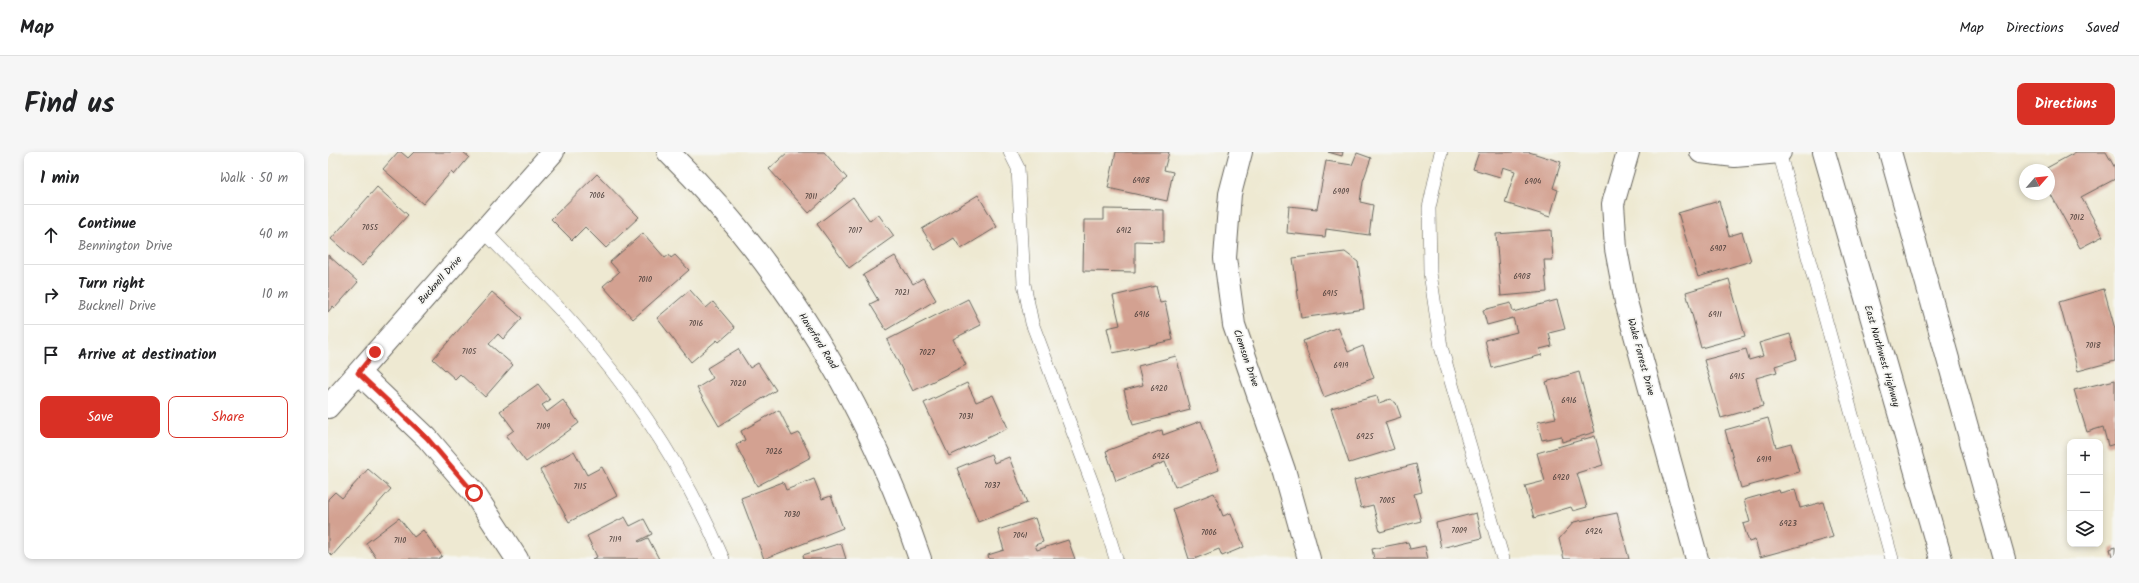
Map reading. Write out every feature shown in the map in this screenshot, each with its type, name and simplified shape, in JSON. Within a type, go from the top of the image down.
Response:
[{"type":"street","name":"Bucknell Drive","points":[[328,408],[553,152]]},
{"type":"street","name":"Haverford Road","points":[[668,152],[696,180],[742,232],[784,287],[831,361],[869,432],[904,511],[920,559]]},
{"type":"street","name":"Clemson Drive","points":[[1241,152],[1230,194],[1225,258],[1234,325],[1285,473],[1309,559]]},
{"type":"street","name":"Wake Forrest Drive","points":[[1628,152],[1612,204],[1616,249],[1626,302],[1697,559]]},
{"type":"street","points":[[1701,152],[1735,156],[1780,152]]},
{"type":"street","name":"East Northwest Highway","points":[[1824,152],[1941,559]]},
{"type":"street","points":[[1890,152],[2004,559]]},
{"type":"street","points":[[358,373],[427,438],[474,493],[517,559]]},
{"type":"lane","points":[[1010,152],[1018,168],[1024,284],[1032,323],[1094,488],[1116,559]]},
{"type":"lane","points":[[1441,152],[1428,208],[1430,273],[1438,332],[1441,347],[1503,559]]},
{"type":"lane","points":[[1780,152],[1892,559]]},
{"type":"lane","points":[[484,231],[576,327],[636,401],[666,447],[708,524],[723,559]]},
{"type":"building","points":[[398,152],[401,152],[408,158],[414,152],[463,152],[469,157],[454,175],[451,172],[423,204],[383,169]]},
{"type":"building","points":[[788,152],[824,152],[847,178],[809,213],[769,169]]},
{"type":"building","points":[[1116,152],[1169,152],[1164,170],[1173,172],[1167,201],[1108,188]]},
{"type":"building","points":[[1328,152],[1343,152],[1342,156]]},
{"type":"building","points":[[1479,152],[1529,152],[1561,162],[1553,188],[1558,190],[1550,217],[1505,203],[1515,171],[1503,167],[1500,177],[1473,169]]},
{"type":"building","points":[[2076,152],[2106,152],[2115,168],[2115,179],[2081,197],[2103,236],[2080,248],[2054,200],[2054,164]]},
{"type":"building","points":[[1357,153],[1371,158],[1363,181],[1360,202],[1373,205],[1369,235],[1326,229],[1325,237],[1287,233],[1289,206],[1317,209],[1326,161],[1352,165]]},
{"type":"building","points":[[597,174],[639,217],[606,248],[585,227],[572,240],[551,219]]},
{"type":"building","points":[[377,187],[408,215],[362,266],[331,239]]},
{"type":"building","points":[[978,195],[997,227],[961,249],[954,238],[935,250],[922,229]]},
{"type":"building","points":[[853,197],[870,221],[878,214],[894,236],[849,268],[817,224]]},
{"type":"building","points":[[1719,201],[1729,236],[1742,232],[1751,261],[1698,277],[1678,213]]},
{"type":"building","points":[[1104,209],[1164,210],[1164,242],[1135,241],[1135,272],[1083,271],[1084,220],[1104,220]]},
{"type":"building","points":[[1551,230],[1553,260],[1544,260],[1547,292],[1501,296],[1496,234]]},
{"type":"building","points":[[643,233],[665,258],[669,255],[671,258],[675,255],[689,270],[633,319],[603,286],[619,272],[610,262]]},
{"type":"building","points":[[1345,252],[1358,262],[1364,309],[1301,318],[1293,258]]},
{"type":"building","points":[[328,255],[358,282],[335,308],[333,306],[328,312]]},
{"type":"building","points":[[895,256],[913,284],[923,278],[936,300],[886,330],[870,304],[878,300],[863,275]]},
{"type":"building","points":[[1729,279],[1745,336],[1701,348],[1686,292]]},
{"type":"building","points":[[1156,286],[1160,303],[1165,302],[1173,340],[1113,353],[1107,328],[1120,325],[1113,296]]},
{"type":"building","points":[[2104,289],[2115,329],[2115,361],[2078,371],[2059,302]]},
{"type":"building","points":[[690,290],[706,308],[713,302],[735,328],[719,342],[717,340],[691,362],[657,318]]},
{"type":"building","points":[[492,292],[522,318],[503,339],[498,334],[489,344],[513,365],[485,397],[460,374],[455,379],[433,359]]},
{"type":"building","points":[[968,299],[981,325],[953,339],[966,365],[913,391],[887,340]]},
{"type":"building","points":[[1557,300],[1565,329],[1549,333],[1552,346],[1540,349],[1542,355],[1492,368],[1485,340],[1517,332],[1513,318],[1487,325],[1483,310],[1511,303],[1513,312]]},
{"type":"building","points":[[1338,327],[1348,352],[1363,346],[1374,378],[1324,397],[1303,341]]},
{"type":"building","points":[[1790,334],[1797,359],[1775,366],[1777,372],[1756,378],[1763,406],[1721,418],[1704,360],[1746,349],[1749,360],[1763,356],[1759,343]]},
{"type":"building","points":[[738,349],[750,368],[758,363],[776,390],[719,426],[697,388],[713,378],[707,368]]},
{"type":"building","points":[[1176,356],[1190,410],[1133,425],[1124,390],[1143,385],[1138,366]]},
{"type":"building","points":[[1579,372],[1595,432],[1562,442],[1561,436],[1542,440],[1537,422],[1556,418],[1546,382]]},
{"type":"building","points":[[2115,380],[2115,444],[2108,446],[2103,427],[2087,432],[2074,390]]},
{"type":"building","points":[[967,383],[976,402],[993,395],[1008,428],[949,456],[924,403]]},
{"type":"building","points":[[538,384],[550,400],[542,405],[547,412],[563,400],[579,423],[526,462],[506,436],[514,430],[500,411]]},
{"type":"building","points":[[1377,396],[1379,403],[1390,399],[1396,403],[1401,417],[1385,422],[1394,449],[1349,463],[1331,408]]},
{"type":"building","points":[[779,410],[792,436],[799,433],[811,457],[757,486],[736,445],[745,440],[741,431]]},
{"type":"building","points":[[1768,418],[1776,447],[1791,443],[1799,472],[1741,488],[1725,430]]},
{"type":"building","points":[[1201,421],[1219,470],[1175,487],[1165,462],[1116,481],[1106,451],[1162,430],[1163,435]]},
{"type":"building","points":[[1595,436],[1603,465],[1577,473],[1587,507],[1573,511],[1571,507],[1534,518],[1525,486],[1545,481],[1537,453]]},
{"type":"building","points":[[574,451],[587,475],[602,467],[617,496],[569,522],[540,470]]},
{"type":"building","points":[[991,454],[994,463],[1009,457],[1027,503],[978,522],[957,468]]},
{"type":"building","points":[[1416,464],[1422,492],[1414,494],[1421,521],[1380,532],[1373,505],[1361,508],[1354,480]]},
{"type":"building","points":[[368,469],[391,489],[332,556],[328,552],[328,499],[335,492],[342,498]]},
{"type":"building","points":[[814,479],[822,499],[831,496],[843,528],[764,559],[741,498],[783,482],[786,490]]},
{"type":"building","points":[[1795,489],[1800,508],[1823,502],[1833,537],[1760,557],[1755,540],[1749,542],[1743,524],[1750,522],[1744,500],[1779,490],[1780,493]]},
{"type":"building","points":[[1214,493],[1223,516],[1231,513],[1244,547],[1222,556],[1219,549],[1194,559],[1189,559],[1173,509]]},
{"type":"building","points":[[1476,513],[1482,538],[1441,548],[1436,523]]},
{"type":"building","points":[[1617,513],[1629,559],[1564,559],[1559,539],[1574,522]]},
{"type":"building","points":[[625,517],[630,526],[644,519],[652,534],[638,541],[639,542],[648,538],[659,559],[592,559],[597,557],[587,536]]},
{"type":"building","points":[[399,518],[414,537],[423,530],[442,556],[438,559],[377,559],[366,543]]},
{"type":"building","points":[[1035,518],[1043,542],[1035,545],[1037,550],[1068,540],[1075,559],[989,559],[988,555],[1004,550],[998,530]]},
{"type":"building","points":[[1408,542],[1410,549],[1425,546],[1428,559],[1374,559],[1372,549]]},
{"type":"building","points":[[841,543],[846,559],[804,559],[803,555]]},
{"type":"building","points":[[2115,547],[2115,559],[2113,559],[2110,549]]},
{"type":"route","points":[[375,352],[358,373],[427,438],[474,493]]}]
